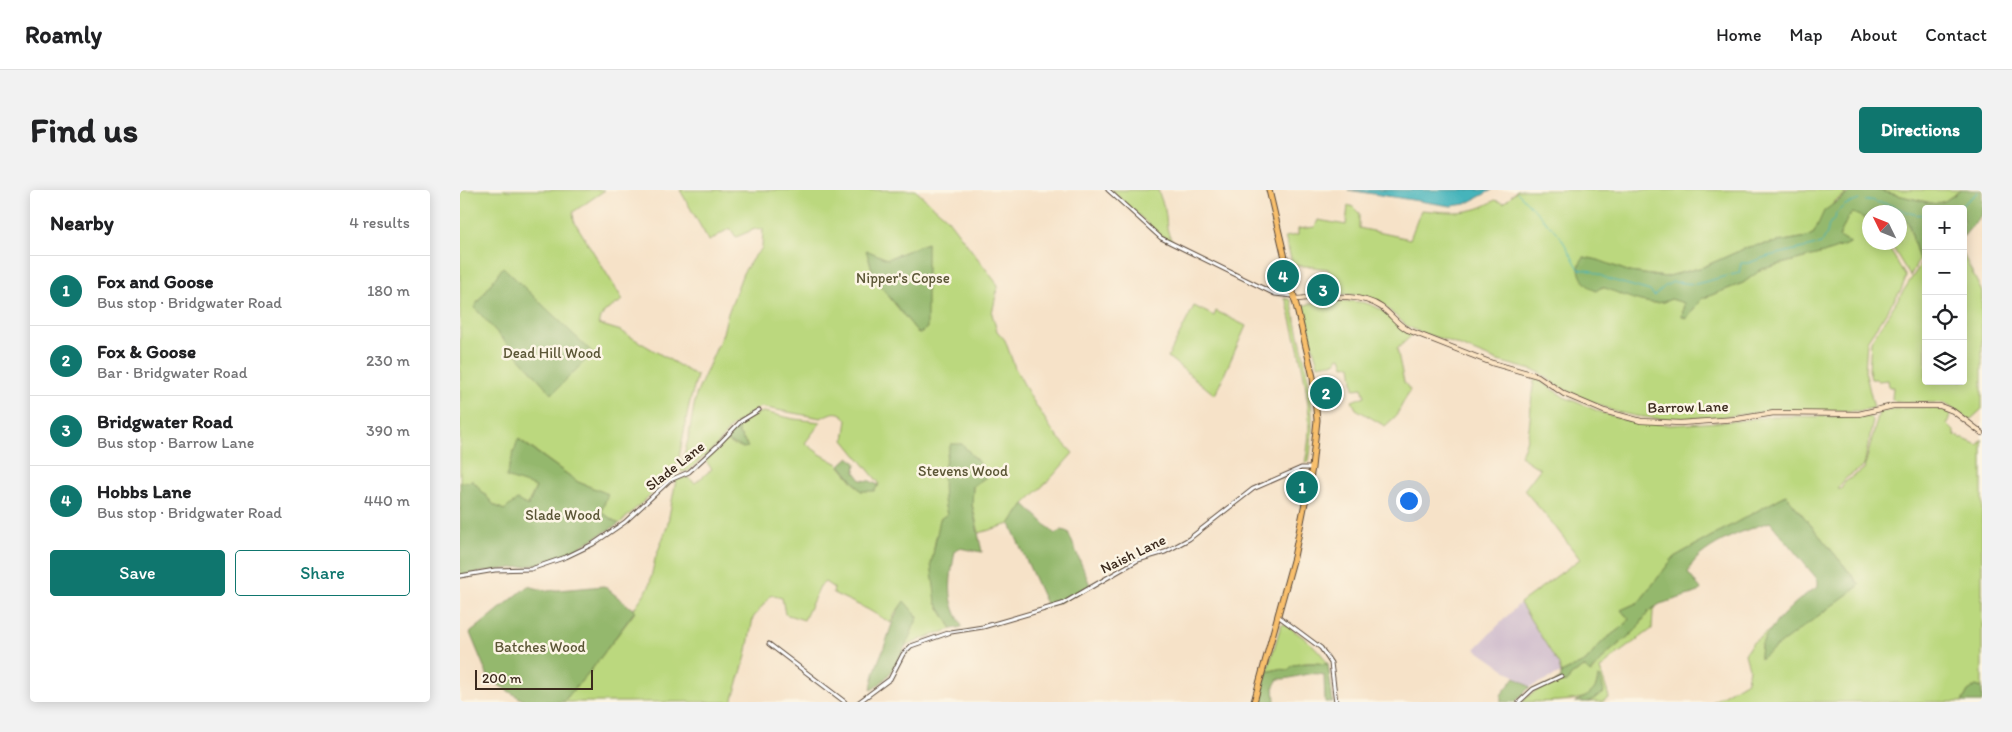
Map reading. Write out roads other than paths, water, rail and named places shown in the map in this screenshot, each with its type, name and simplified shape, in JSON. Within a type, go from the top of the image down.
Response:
[{"type":"highway","points":[[1254,702],[1294,557],[1312,468],[1317,432],[1313,377],[1269,190]]},
{"type":"main road","name":"Barrow Lane","points":[[1294,298],[1347,298],[1370,302],[1381,307],[1398,324],[1408,330],[1492,363],[1533,374],[1564,394],[1626,418],[1680,423],[1737,419],[1774,413],[1859,414],[1894,406],[1940,406],[1953,411],[1982,432]]},
{"type":"street","points":[[1108,190],[1161,238],[1275,294],[1294,298]]},
{"type":"street","name":"Slade Lane","points":[[460,576],[495,570],[531,569],[586,548],[626,522],[670,480],[689,472],[741,421],[759,410]]},
{"type":"street","name":"Naish Lane","points":[[859,702],[890,679],[906,649],[927,639],[951,632],[983,627],[1062,604],[1138,560],[1165,552],[1188,539],[1254,489],[1301,468],[1312,468]]},
{"type":"street","points":[[1277,616],[1321,648],[1331,664],[1336,702]]},
{"type":"street","points":[[769,644],[782,656],[845,702]]},
{"type":"street","points":[[1519,702],[1533,689],[1561,676]]},
{"type":"water","points":[[1348,190],[1492,190],[1466,204],[1451,206]]},
{"type":"waterway","points":[[1517,192],[1560,236],[1579,269],[1592,271],[1608,279],[1650,291],[1654,296],[1665,286],[1673,282],[1696,284],[1739,273],[1741,263],[1748,263],[1821,244],[1829,224],[1835,219],[1836,213],[1845,205],[1859,200]]},
{"type":"waterway","points":[[1962,205],[1978,192]]},
{"type":"waterway","points":[[1865,201],[1872,200],[1885,203],[1906,212],[1922,215]]},
{"type":"place","name":"Hobbs Lane","points":[[1283,276]]},
{"type":"place","name":"Bridgwater Road","points":[[1323,290]]},
{"type":"place","name":"Fox & Goose","points":[[1326,393]]},
{"type":"place","name":"Fox and Goose","points":[[1302,487]]},
{"type":"park label","name":"Nipper's Copse","points":[[903,278]]},
{"type":"park label","name":"Dead Hill Wood","points":[[552,353]]},
{"type":"park label","name":"Stevens Wood","points":[[963,471]]},
{"type":"park label","name":"Slade Wood","points":[[563,515]]},
{"type":"park label","name":"Batches Wood","points":[[540,647]]}]
